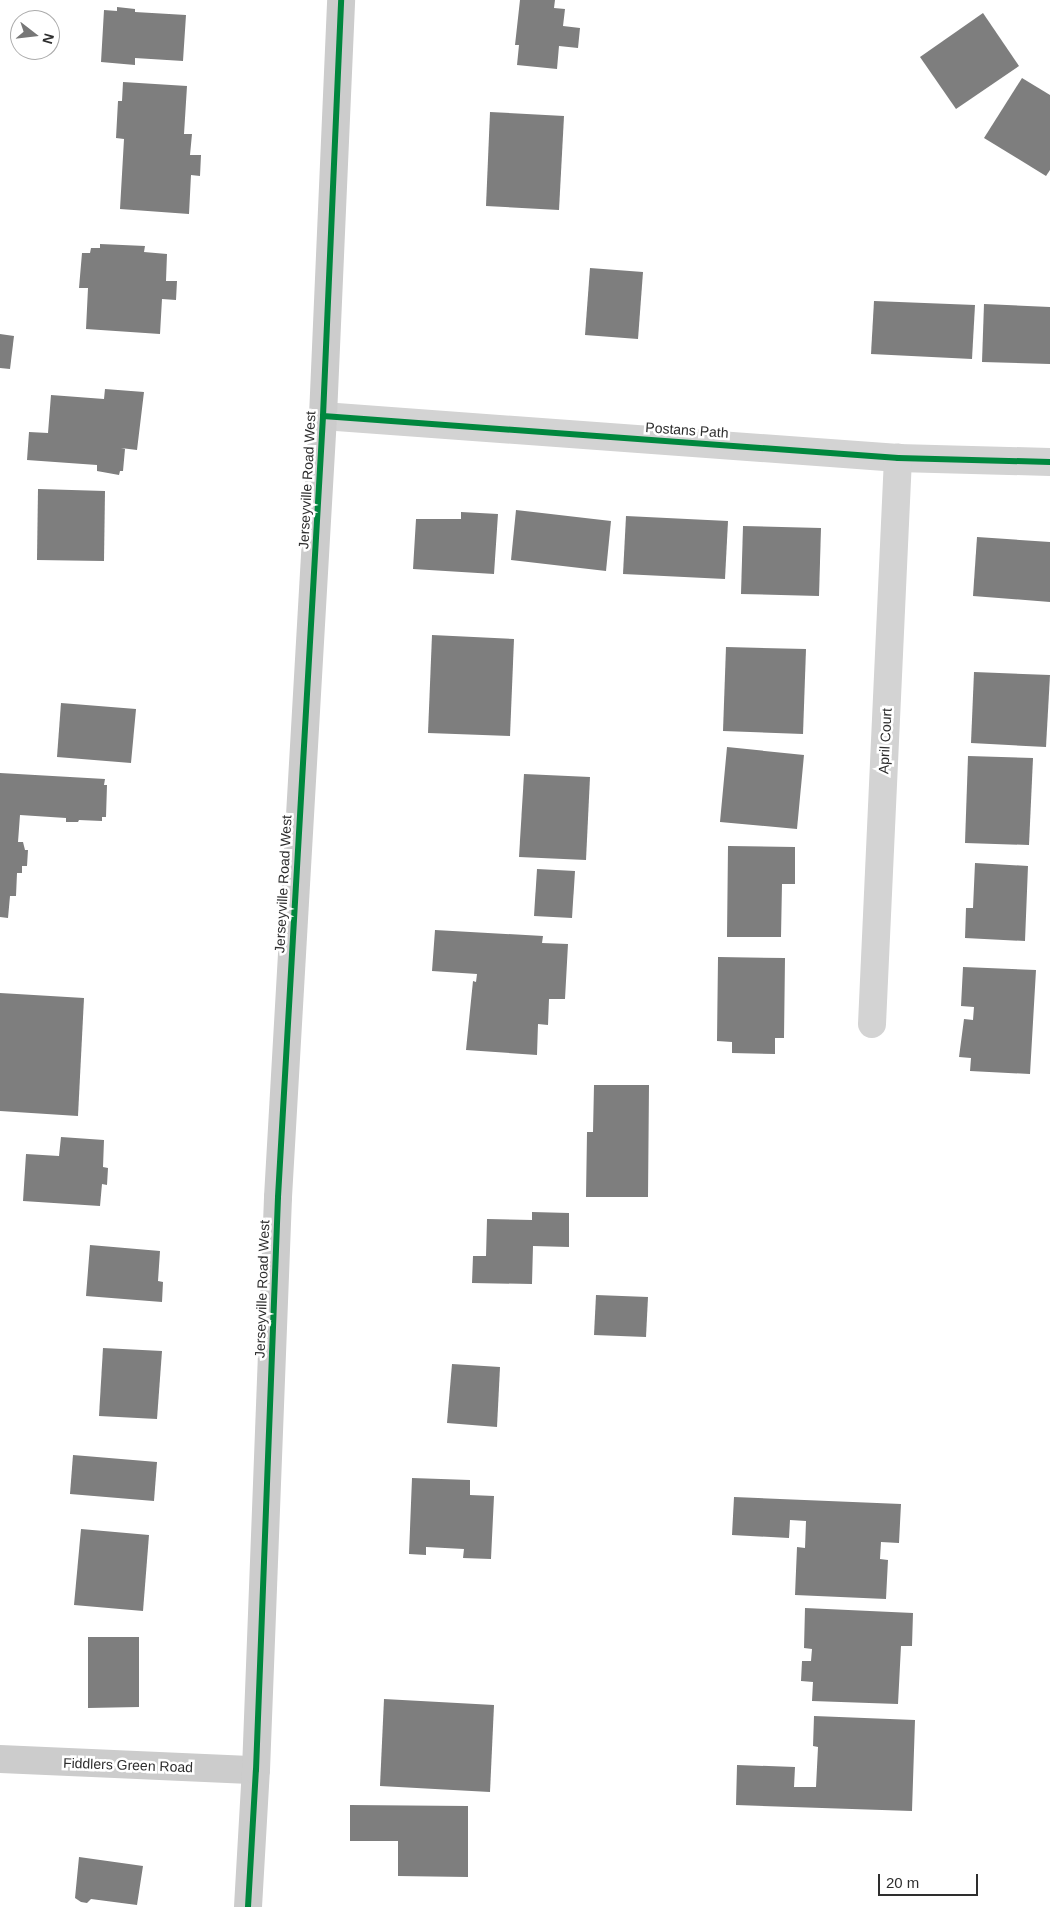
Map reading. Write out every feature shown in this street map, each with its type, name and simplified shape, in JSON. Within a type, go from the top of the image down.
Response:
[{"type":"main road","name":"Jerseyville Road West","points":[[248,1907],[256,1770],[278,1197],[323,416],[341,0]]},
{"type":"main road","name":"Fiddlers Green Road","points":[[0,1759],[256,1770]]},
{"type":"street","name":"Postans Path","points":[[323,416],[898,458],[1050,462]]},
{"type":"street","name":"April Court","points":[[872,1024],[898,458]]},
{"type":"building","points":[[520,0],[555,0],[554,8],[565,9],[563,26],[580,28],[578,48],[559,46],[557,69],[517,65],[519,45],[515,45]]},
{"type":"building","points":[[117,7],[135,9],[135,12],[186,15],[183,61],[135,58],[135,65],[101,62],[104,10],[117,11]]},
{"type":"building","points":[[983,13],[1019,66],[956,109],[920,57]]},
{"type":"building","points":[[1022,78],[1050,95],[1050,170],[1046,176],[984,138]]},
{"type":"building","points":[[123,82],[187,86],[184,134],[192,134],[190,155],[201,155],[200,176],[191,175],[189,214],[120,209],[124,139],[116,138],[118,101],[122,101]]},
{"type":"building","points":[[490,112],[564,116],[559,210],[486,206]]},
{"type":"building","points":[[100,244],[145,246],[144,252],[167,254],[166,281],[177,281],[176,300],[162,299],[160,334],[86,329],[88,288],[79,288],[82,253],[90,253],[91,248],[100,248]]},
{"type":"building","points":[[590,268],[643,272],[638,339],[585,335]]},
{"type":"building","points":[[874,301],[975,305],[972,359],[871,354]]},
{"type":"building","points":[[984,304],[1050,307],[1050,364],[982,362]]},
{"type":"building","points":[[0,334],[14,336],[10,369],[0,368]]},
{"type":"building","points":[[105,389],[144,392],[137,450],[121,448],[125,449],[123,471],[120,471],[119,475],[97,471],[97,465],[27,460],[29,432],[48,433],[51,395],[104,399]]},
{"type":"building","points":[[38,489],[105,491],[104,561],[37,560]]},
{"type":"building","points":[[516,510],[611,521],[606,571],[511,560]]},
{"type":"building","points":[[461,512],[498,514],[494,574],[413,569],[416,519],[461,519]]},
{"type":"building","points":[[626,516],[728,521],[725,579],[623,574]]},
{"type":"building","points":[[743,526],[821,528],[819,596],[741,594]]},
{"type":"building","points":[[977,537],[1050,542],[1050,602],[973,596]]},
{"type":"building","points":[[432,635],[514,639],[510,736],[428,733]]},
{"type":"building","points":[[726,647],[806,649],[803,734],[723,731]]},
{"type":"building","points":[[974,672],[1050,675],[1046,747],[971,743]]},
{"type":"building","points":[[61,703],[136,709],[131,763],[57,757]]},
{"type":"building","points":[[727,747],[804,755],[797,829],[720,822]]},
{"type":"building","points":[[968,756],[1033,758],[1029,845],[965,843]]},
{"type":"building","points":[[0,773],[105,779],[104,785],[107,785],[106,817],[102,817],[102,821],[79,820],[78,822],[66,822],[66,818],[20,815],[18,842],[23,842],[25,850],[28,850],[27,866],[22,866],[22,873],[17,873],[16,896],[10,896],[8,918],[0,917]]},
{"type":"building","points":[[524,774],[590,777],[586,860],[519,857]]},
{"type":"building","points":[[728,846],[795,847],[795,884],[782,884],[781,937],[727,937]]},
{"type":"building","points":[[975,863],[1028,866],[1025,941],[965,938],[966,908],[973,908]]},
{"type":"building","points":[[537,869],[575,871],[572,918],[534,916]]},
{"type":"building","points":[[435,930],[543,936],[542,943],[568,944],[565,999],[549,999],[548,1025],[538,1024],[537,1055],[466,1050],[473,981],[476,982],[477,974],[432,971]]},
{"type":"building","points":[[718,957],[785,958],[784,1038],[775,1038],[775,1054],[732,1053],[732,1042],[717,1041]]},
{"type":"building","points":[[963,967],[1036,970],[1030,1074],[970,1071],[971,1058],[959,1057],[964,1019],[973,1020],[974,1007],[961,1006]]},
{"type":"building","points":[[0,993],[84,998],[78,1116],[0,1111]]},
{"type":"building","points":[[594,1085],[649,1085],[648,1197],[586,1197],[587,1132],[593,1132]]},
{"type":"building","points":[[61,1137],[104,1140],[103,1167],[108,1168],[107,1185],[102,1184],[100,1206],[23,1201],[26,1154],[59,1156]]},
{"type":"building","points":[[532,1212],[569,1213],[569,1247],[533,1246],[532,1284],[472,1283],[473,1256],[486,1256],[487,1219],[532,1220]]},
{"type":"building","points":[[90,1245],[160,1251],[158,1281],[163,1282],[162,1302],[86,1296]]},
{"type":"building","points":[[596,1295],[648,1297],[646,1337],[594,1335]]},
{"type":"building","points":[[103,1348],[162,1351],[157,1419],[99,1416]]},
{"type":"building","points":[[452,1364],[500,1367],[497,1427],[447,1423]]},
{"type":"building","points":[[73,1455],[157,1462],[154,1501],[70,1494]]},
{"type":"building","points":[[412,1478],[470,1480],[470,1495],[494,1496],[491,1559],[463,1558],[464,1549],[426,1547],[426,1555],[409,1554]]},
{"type":"building","points":[[734,1497],[901,1504],[899,1543],[881,1542],[880,1559],[888,1560],[886,1599],[795,1595],[797,1547],[805,1548],[806,1521],[790,1520],[789,1538],[732,1535]]},
{"type":"building","points":[[81,1529],[149,1535],[143,1611],[74,1605]]},
{"type":"building","points":[[805,1608],[913,1613],[912,1646],[901,1646],[898,1704],[812,1701],[813,1682],[801,1681],[802,1661],[811,1661],[812,1649],[804,1648]]},
{"type":"building","points":[[88,1637],[139,1637],[139,1707],[88,1708]]},
{"type":"building","points":[[384,1699],[494,1705],[490,1792],[380,1786]]},
{"type":"building","points":[[814,1716],[915,1720],[912,1811],[736,1805],[737,1765],[795,1767],[794,1787],[816,1787],[818,1747],[813,1746]]},
{"type":"building","points":[[350,1805],[468,1806],[468,1877],[398,1876],[398,1841],[350,1841]]},
{"type":"building","points":[[79,1857],[143,1866],[137,1905],[91,1899],[87,1903],[75,1898]]},
{"type":"cycle path","points":[[248,1907],[256,1770],[278,1197],[323,416],[341,0]]},
{"type":"cycle path","points":[[323,416],[898,458],[1050,462]]}]
